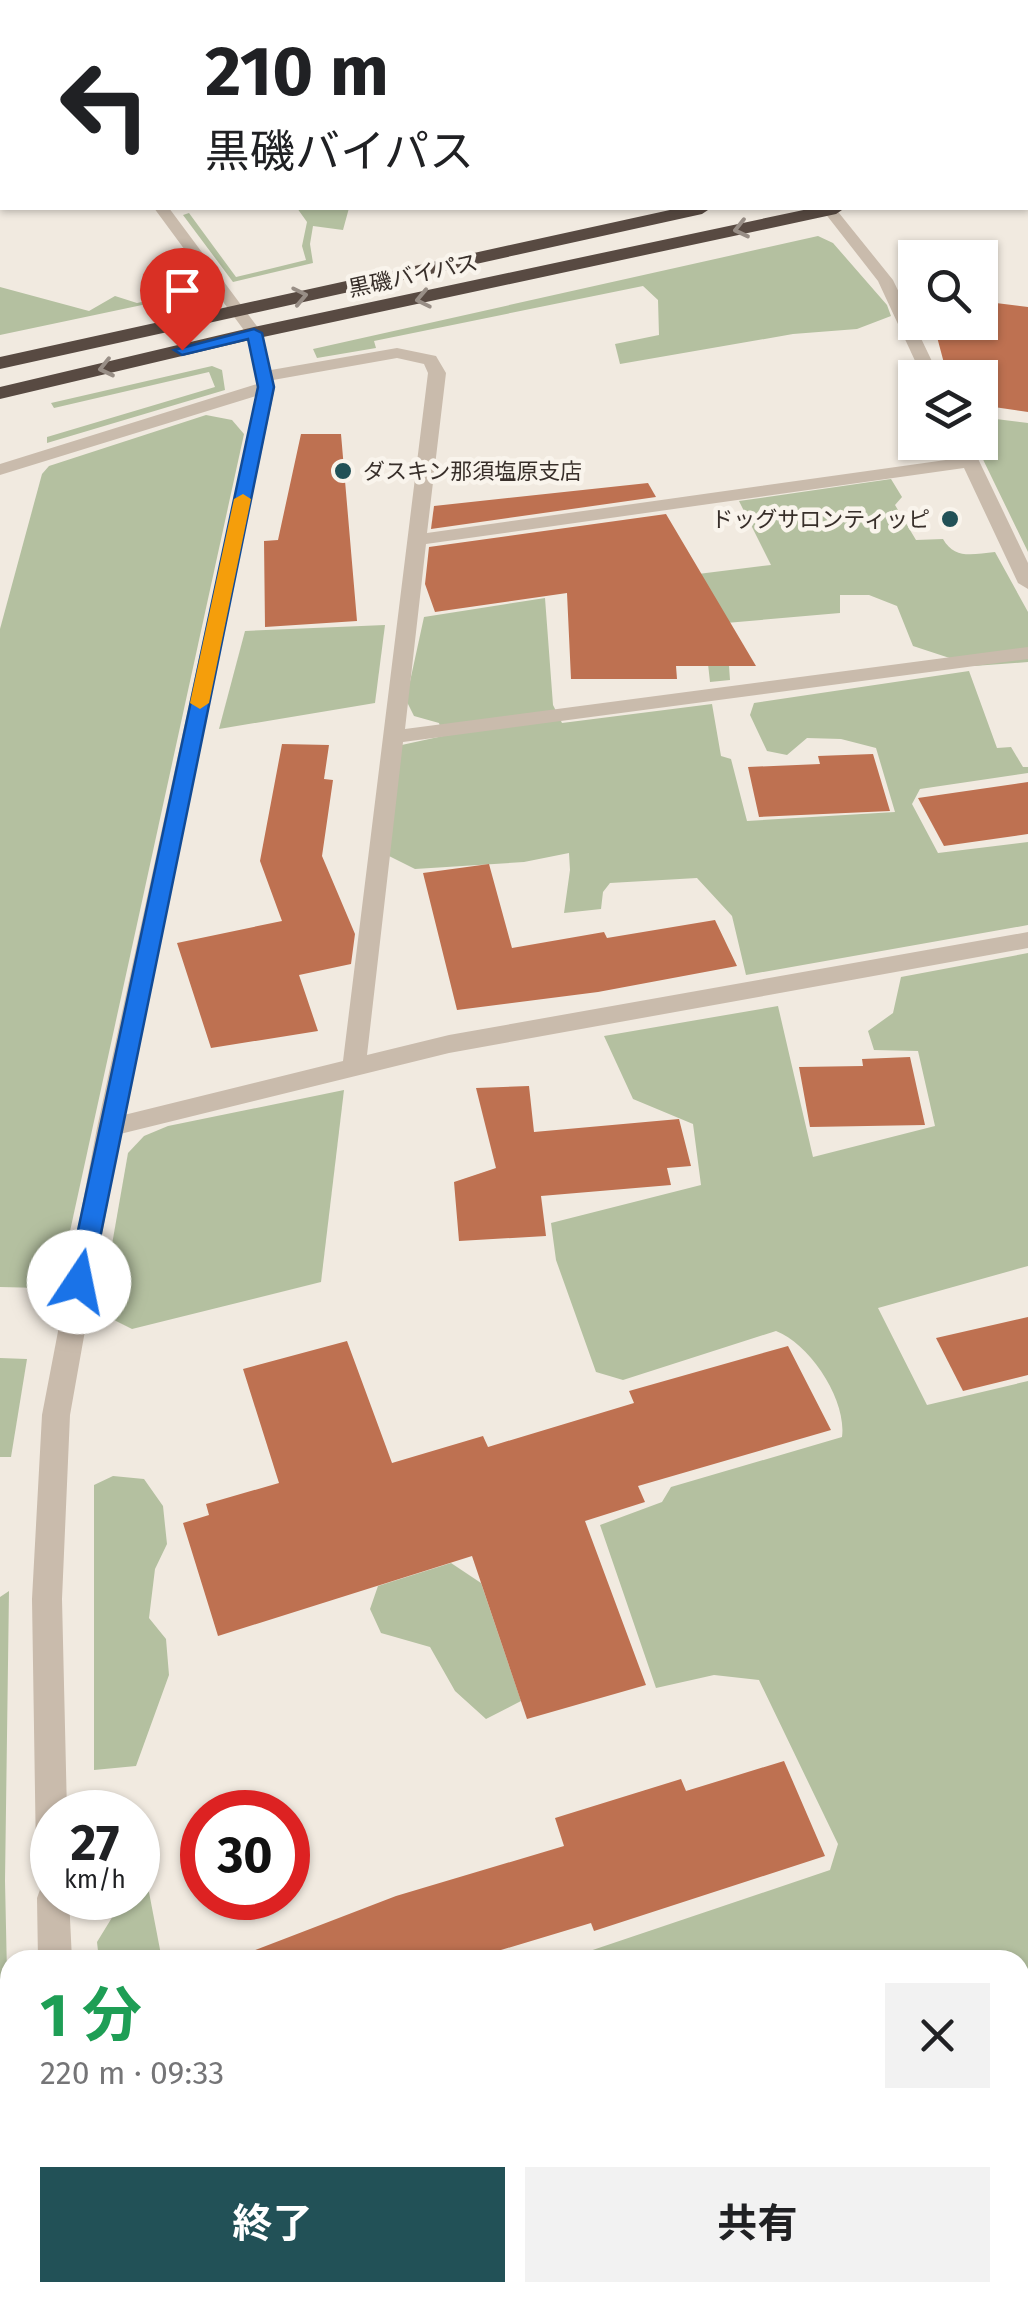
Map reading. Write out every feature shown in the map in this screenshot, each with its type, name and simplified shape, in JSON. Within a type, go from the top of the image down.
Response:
[{"type":"highway","name":"黒磯バイパス","points":[[0,363],[693,210]]},
{"type":"highway","name":"黒磯バイパス","points":[[0,393],[254,333],[823,210]]},
{"type":"street","points":[[51,1790],[47,1599],[56,1415],[109,1128],[266,381],[254,333],[164,210]]},
{"type":"street","points":[[833,210],[885,280],[923,360]]},
{"type":"street","points":[[0,470],[266,381],[397,353],[430,360],[437,373],[354,1067]]},
{"type":"street","points":[[416,540],[970,462],[1028,584]]},
{"type":"street","points":[[392,736],[1028,653]]},
{"type":"street","points":[[109,1128],[448,1044],[1028,940]]},
{"type":"street","points":[[54,1920],[55,1950]]},
{"type":"green space","points":[[298,210],[348,210],[343,230],[313,226],[313,263],[233,282],[183,215],[189,213],[236,277],[306,260],[302,246],[307,222]]},
{"type":"green space","points":[[818,236],[833,243],[887,305],[891,316],[857,329],[793,334],[620,364],[615,344],[659,335],[658,300],[643,286],[374,341],[376,348],[317,358],[313,349]]},
{"type":"green space","points":[[194,286],[199,293],[0,335],[0,287],[89,311],[115,296],[137,303],[189,292],[188,287]]},
{"type":"green space","points":[[212,366],[222,370],[225,390],[47,443],[47,437],[215,387],[209,372],[54,408],[51,403]]},
{"type":"green space","points":[[206,415],[232,420],[244,434],[60,1277],[41,1288],[0,1287],[0,629],[42,474],[49,466]]},
{"type":"green space","points":[[998,419],[1028,423],[1028,552],[983,460],[998,460]]},
{"type":"green space","points":[[891,479],[902,497],[895,505],[916,540],[943,539],[953,550],[965,554],[995,552],[1028,612],[1028,662],[974,666],[913,646],[897,606],[869,595],[840,595],[840,613],[726,623],[730,680],[710,682],[698,574],[771,565],[739,501]]},
{"type":"green space","points":[[545,598],[553,705],[562,723],[712,704],[721,756],[731,759],[747,821],[895,812],[876,748],[841,739],[807,738],[787,755],[767,751],[750,715],[754,703],[969,671],[997,748],[1011,747],[1023,767],[1028,767],[1028,773],[920,789],[912,804],[938,853],[1028,842],[1028,925],[746,975],[732,916],[697,878],[610,883],[603,892],[601,909],[564,913],[569,853],[524,862],[415,869],[389,856],[397,746],[443,736],[439,723],[414,716],[406,700],[424,617]]},
{"type":"green space","points":[[385,625],[375,703],[219,729],[245,631]]},
{"type":"green space","points":[[1028,953],[1028,1266],[878,1308],[927,1405],[1028,1381],[1028,1950],[593,1950],[830,1870],[838,1844],[759,1680],[714,1675],[656,1688],[600,1525],[662,1502],[671,1487],[842,1437],[839,1407],[824,1375],[801,1348],[776,1331],[623,1380],[596,1372],[556,1260],[551,1223],[701,1185],[693,1124],[633,1099],[604,1036],[778,1006],[813,1157],[935,1126],[918,1051],[874,1050],[868,1031],[893,1013],[901,977]]},
{"type":"green space","points":[[344,1090],[321,1282],[132,1329],[100,1313],[128,1153],[144,1136],[168,1126]]},
{"type":"green space","points":[[0,1358],[27,1359],[11,1457],[0,1457]]},
{"type":"green space","points":[[113,1476],[144,1479],[163,1506],[167,1544],[155,1569],[149,1618],[166,1639],[169,1675],[136,1766],[94,1770],[94,1485]]},
{"type":"green space","points":[[451,1563],[481,1583],[521,1701],[486,1719],[455,1691],[430,1647],[381,1633],[370,1609],[378,1586]]},
{"type":"green space","points":[[9,1591],[6,1950],[0,1950],[0,1597]]},
{"type":"green space","points":[[110,1920],[154,1920],[160,1950],[98,1950],[97,1942]]},
{"type":"building","points":[[998,303],[1028,307],[1028,412],[998,408],[998,360],[943,360],[938,340],[998,340]]},
{"type":"building","points":[[301,434],[341,434],[357,621],[265,627],[264,541],[278,540]]},
{"type":"building","points":[[648,483],[656,497],[431,529],[434,506]]},
{"type":"building","points":[[666,514],[756,666],[676,666],[677,679],[571,679],[567,593],[435,612],[425,584],[429,547]]},
{"type":"building","points":[[282,744],[329,745],[324,779],[333,780],[322,856],[355,934],[351,964],[299,975],[318,1031],[211,1048],[177,943],[282,921],[260,861]]},
{"type":"building","points":[[873,754],[890,811],[759,817],[748,767],[820,764],[818,756]]},
{"type":"building","points":[[1028,782],[1028,834],[944,846],[918,798]]},
{"type":"building","points":[[489,864],[512,948],[604,932],[607,938],[715,920],[737,966],[598,992],[457,1010],[423,873]]},
{"type":"building","points":[[910,1057],[925,1125],[810,1127],[799,1067],[863,1066],[862,1059]]},
{"type":"building","points":[[529,1086],[534,1132],[679,1119],[691,1166],[667,1168],[671,1185],[541,1196],[546,1236],[459,1241],[454,1182],[496,1168],[476,1088]]},
{"type":"building","points":[[1028,1317],[1028,1375],[963,1391],[936,1338]]},
{"type":"building","points":[[347,1341],[392,1463],[483,1436],[488,1447],[634,1403],[629,1391],[788,1346],[831,1430],[638,1486],[645,1502],[585,1521],[646,1685],[527,1719],[472,1556],[218,1636],[183,1523],[209,1515],[206,1504],[279,1483],[243,1369]]},
{"type":"building","points":[[784,1761],[825,1856],[594,1931],[591,1923],[501,1950],[256,1950],[396,1896],[564,1846],[555,1818],[681,1779],[686,1791]]},
{"type":"slow traffic","points":[[200,703],[243,499]]},
{"type":"place","name":"ダスキン那須塩原支店","points":[[343,471]]},
{"type":"place","name":"ドッグサロンティッピ","points":[[950,519]]},
{"type":"route","points":[[79,1282],[266,387],[254,333],[182,350]]}]
